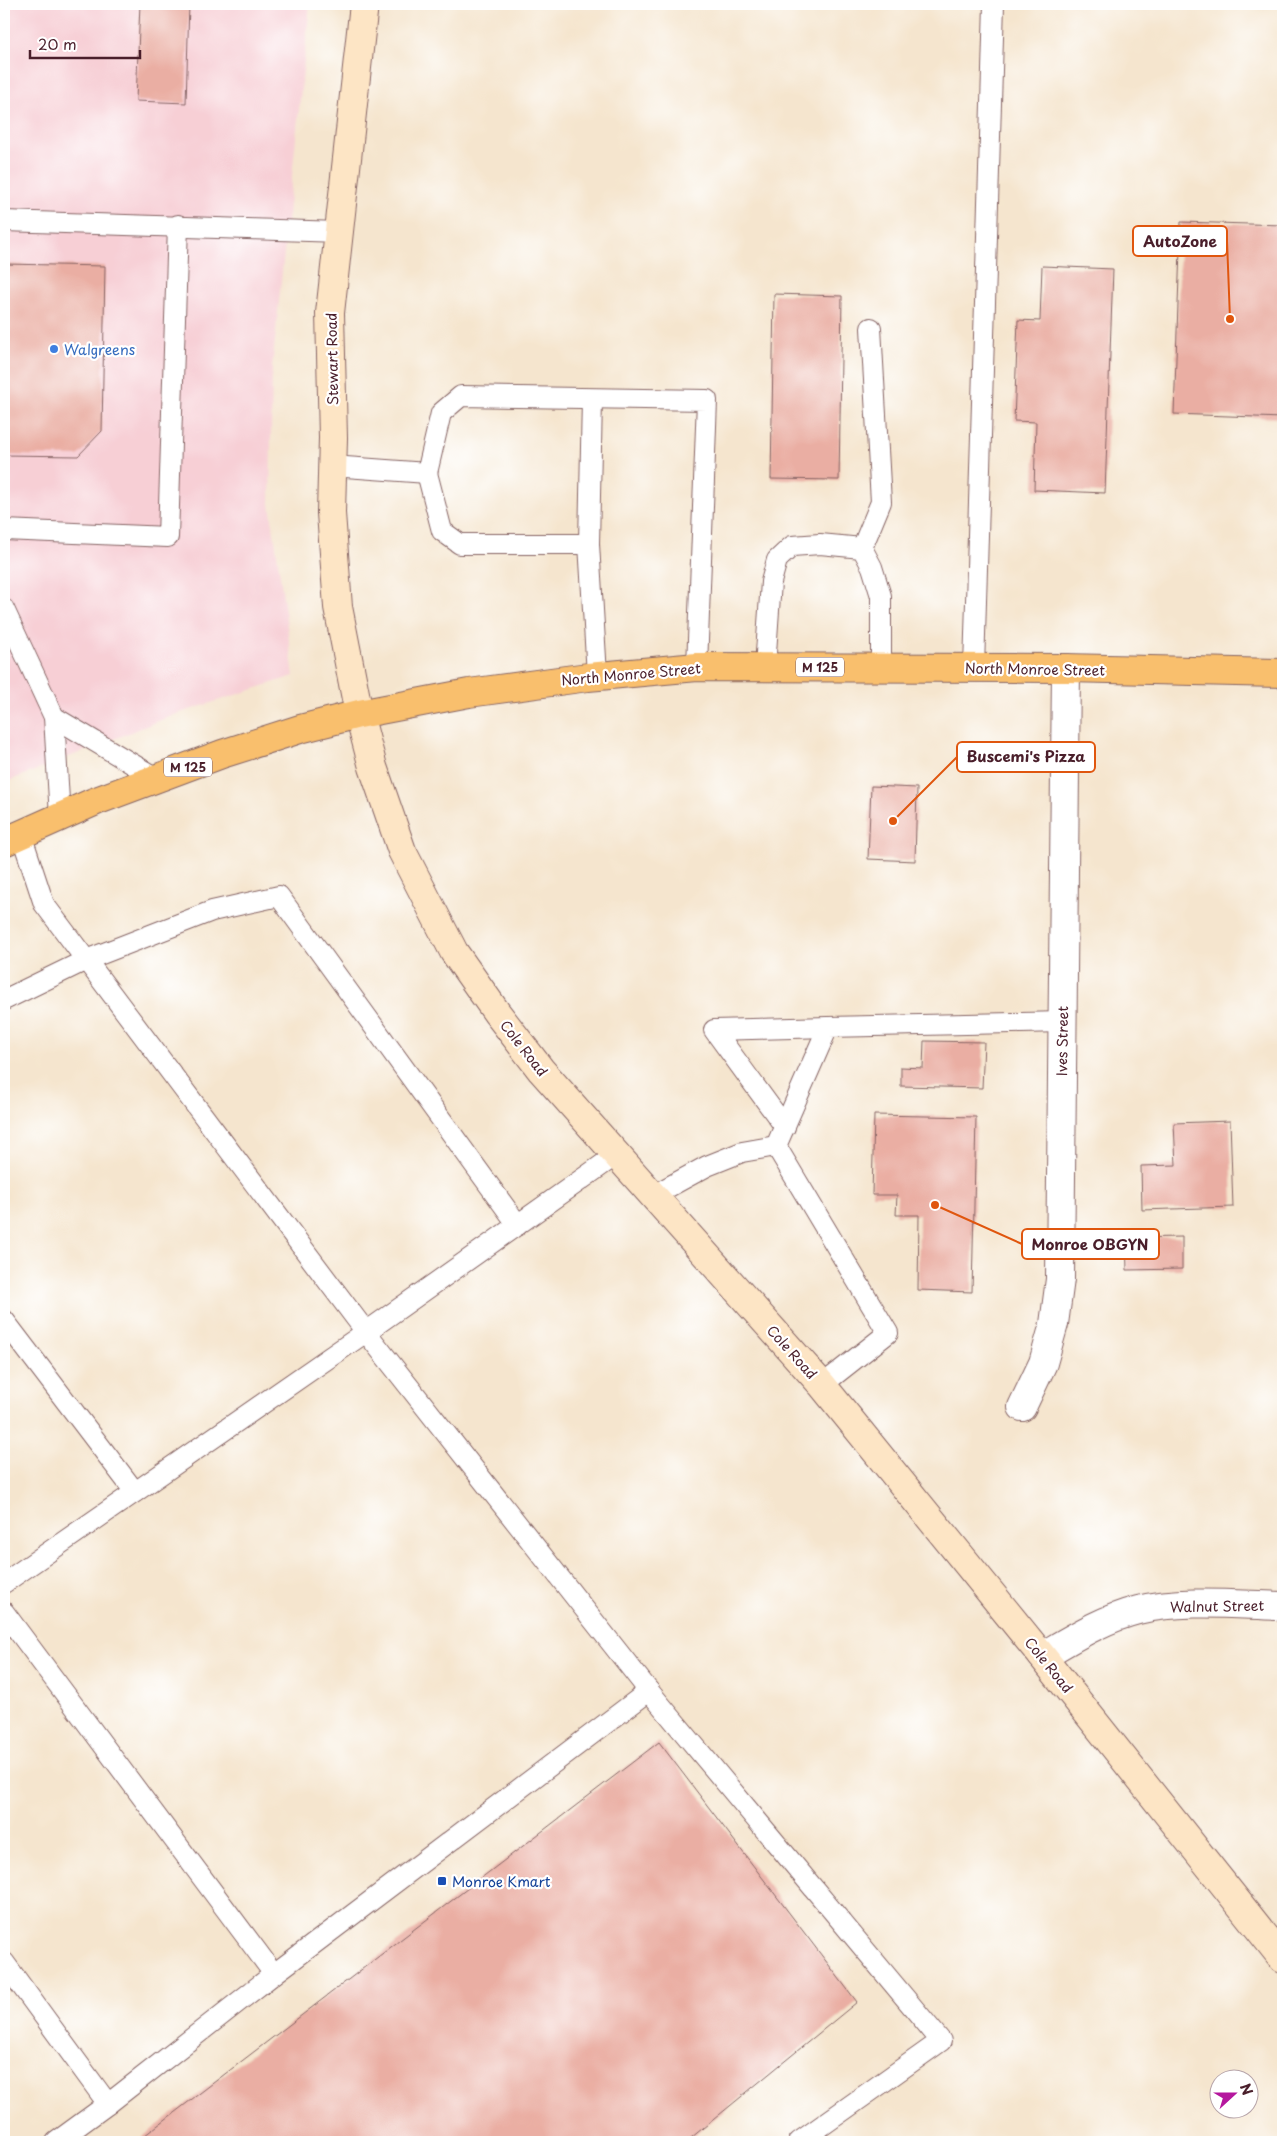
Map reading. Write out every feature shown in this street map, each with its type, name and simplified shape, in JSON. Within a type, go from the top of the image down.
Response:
[{"type":"main road","name":"North Monroe Street","points":[[12,838],[156,778],[248,746],[359,714],[469,693],[597,676],[697,667],[1066,668],[1283,674]]},
{"type":"street","name":"Stewart Road","points":[[359,714],[338,607],[331,513],[330,313],[364,4]]},
{"type":"street","name":"Ives Street","points":[[1022,1407],[1043,1363],[1054,1324],[1060,1279],[1066,668]]},
{"type":"street","name":"Cole Road","points":[[359,714],[372,767],[402,851],[454,952],[497,1013],[540,1070],[822,1385],[1042,1656],[1283,1960]]},
{"type":"street","name":"Walnut Street","points":[[1042,1656],[1089,1628],[1138,1610],[1192,1604],[1283,1606]]},
{"type":"lane","points":[[974,668],[994,4]]},
{"type":"lane","points":[[4,221],[178,225],[339,232]]},
{"type":"lane","points":[[4,530],[168,537],[178,225]]},
{"type":"lane","points":[[862,548],[881,502],[871,328]]},
{"type":"lane","points":[[588,544],[460,544],[442,531],[427,473],[441,413],[461,396],[707,400],[697,667]]},
{"type":"lane","points":[[592,399],[588,544],[597,676]]},
{"type":"lane","points":[[332,466],[427,473]]},
{"type":"lane","points":[[765,667],[771,582],[777,560],[792,546],[820,544],[862,548]]},
{"type":"lane","points":[[862,548],[872,567],[881,596],[881,667]]},
{"type":"lane","points":[[4,609],[54,717],[60,817]]},
{"type":"lane","points":[[54,717],[156,778]]},
{"type":"lane","points":[[12,838],[44,904],[366,1332],[649,1691],[941,2041],[799,2142]]},
{"type":"lane","points":[[4,1000],[86,960],[212,911],[279,896],[518,1225]]},
{"type":"lane","points":[[785,1127],[714,1030],[1062,1022]]},
{"type":"lane","points":[[776,1146],[828,1027]]},
{"type":"lane","points":[[652,1196],[716,1162],[742,1152],[776,1146]]},
{"type":"lane","points":[[776,1146],[888,1333],[822,1385]]},
{"type":"lane","points":[[4,1583],[366,1332],[616,1155]]},
{"type":"lane","points":[[4,1320],[135,1492]]},
{"type":"lane","points":[[4,1612],[274,1974]]},
{"type":"lane","points":[[56,2142],[108,2104],[274,1974],[649,1691]]},
{"type":"lane","points":[[4,1962],[108,2104]]},
{"type":"shaded area","points":[[4,4],[310,4],[272,368],[270,504],[294,676],[171,716],[4,783]]},
{"type":"building","points":[[140,4],[189,4],[186,103],[136,101]]},
{"type":"building","points":[[1181,222],[1283,225],[1283,418],[1174,414]]},
{"type":"building","name":"Walgreens","points":[[4,264],[105,266],[102,431],[78,456],[4,455]]},
{"type":"building","points":[[1042,266],[1113,269],[1105,493],[1034,490],[1036,422],[1014,421],[1018,320],[1040,321]]},
{"type":"building","points":[[774,294],[842,296],[839,480],[771,479]]},
{"type":"building","points":[[871,786],[917,788],[915,861],[868,859]]},
{"type":"building","points":[[924,1041],[984,1042],[982,1088],[901,1086],[901,1067],[923,1068]]},
{"type":"building","points":[[874,1115],[976,1117],[972,1292],[918,1290],[919,1215],[896,1215],[897,1195],[872,1195]]},
{"type":"building","points":[[1230,1121],[1233,1207],[1142,1210],[1141,1166],[1176,1165],[1174,1123]]},
{"type":"building","points":[[1182,1237],[1182,1269],[1127,1270],[1126,1238]]},
{"type":"building","points":[[659,1742],[857,2002],[686,2142],[136,2142]]},
{"type":"place","name":"AutoZone","points":[[1230,319]]},
{"type":"place","name":"Walgreens","points":[[54,349]]},
{"type":"place","name":"Buscemi's Pizza","points":[[893,821]]},
{"type":"place","name":"Monroe OBGYN","points":[[935,1205]]},
{"type":"place","name":"Monroe Kmart","points":[[442,1881]]}]
